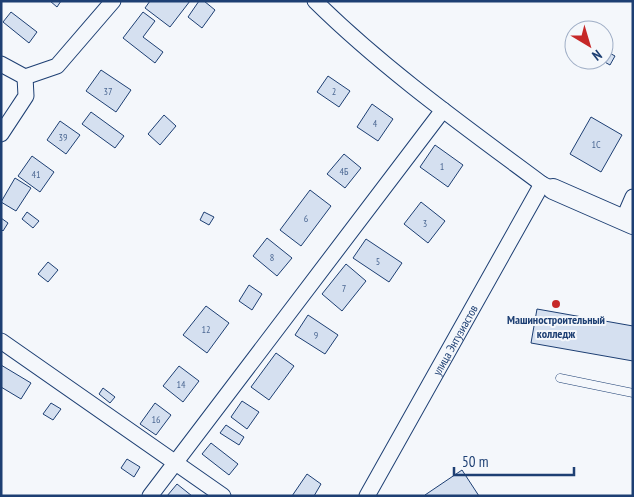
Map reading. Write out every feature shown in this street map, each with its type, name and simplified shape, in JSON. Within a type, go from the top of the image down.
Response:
[{"type":"street","points":[[1,64],[25,77],[57,66],[113,1]]},
{"type":"street","points":[[314,1],[343,28],[443,110],[547,186],[628,222],[633,197]]},
{"type":"street","points":[[1,134],[26,96],[25,77]]},
{"type":"street","points":[[150,496],[173,462],[443,110]]},
{"type":"street","name":"улица Энтузиастов","points":[[367,496],[547,186]]},
{"type":"street","points":[[1,341],[223,496]]},
{"type":"lane","points":[[560,378],[633,393]]},
{"type":"building","points":[[50,1],[61,1],[57,7]]},
{"type":"building","points":[[150,1],[190,1],[170,27],[145,8]]},
{"type":"building","points":[[199,1],[204,1],[215,10],[202,28],[188,17]]},
{"type":"building","points":[[11,12],[37,32],[29,43],[3,22]]},
{"type":"building","points":[[143,12],[155,21],[143,37],[163,52],[155,63],[123,38]]},
{"type":"building","points":[[101,70],[131,90],[116,112],[86,91]]},
{"type":"building","points":[[328,76],[350,91],[339,107],[317,92]]},
{"type":"building","points":[[372,104],[393,119],[378,141],[357,127]]},
{"type":"building","points":[[91,112],[124,136],[115,148],[82,124]]},
{"type":"building","points":[[164,115],[176,126],[160,145],[148,134]]},
{"type":"building","points":[[591,117],[622,135],[601,172],[570,154]]},
{"type":"building","points":[[60,121],[80,135],[66,154],[47,140]]},
{"type":"building","points":[[435,145],[463,165],[448,187],[420,167]]},
{"type":"building","points":[[344,154],[361,168],[345,188],[327,174]]},
{"type":"building","points":[[32,156],[54,172],[40,192],[18,176]]},
{"type":"building","points":[[15,178],[31,188],[16,211],[1,202]]},
{"type":"building","points":[[310,190],[331,206],[301,246],[280,230]]},
{"type":"building","points":[[421,202],[445,221],[428,243],[404,224]]},
{"type":"building","points":[[27,212],[39,221],[33,228],[22,219]]},
{"type":"building","points":[[204,212],[214,217],[209,225],[200,220]]},
{"type":"building","points":[[1,218],[8,223],[3,231],[1,229]]},
{"type":"building","points":[[267,238],[292,258],[277,276],[253,256]]},
{"type":"building","points":[[366,239],[402,263],[389,282],[353,258]]},
{"type":"building","points":[[48,262],[58,270],[48,282],[38,274]]},
{"type":"building","points":[[346,264],[366,281],[342,311],[322,294]]},
{"type":"building","points":[[249,285],[262,294],[252,310],[239,301]]},
{"type":"building","points":[[206,306],[229,323],[207,353],[183,335]]},
{"type":"building","points":[[537,309],[633,326],[633,361],[531,343]]},
{"type":"building","points":[[308,315],[338,335],[325,354],[295,335]]},
{"type":"building","points":[[276,353],[294,366],[269,400],[251,387]]},
{"type":"building","points":[[1,365],[31,383],[21,399],[1,387]]},
{"type":"building","points":[[179,366],[199,381],[183,402],[163,386]]},
{"type":"building","points":[[103,388],[115,397],[110,403],[99,394]]},
{"type":"building","points":[[242,401],[259,412],[247,429],[231,417]]},
{"type":"building","points":[[51,403],[61,409],[53,420],[43,414]]},
{"type":"building","points":[[155,403],[171,415],[156,435],[140,424]]},
{"type":"building","points":[[226,425],[244,437],[239,445],[220,433]]},
{"type":"building","points":[[211,443],[238,464],[229,475],[202,454]]},
{"type":"building","points":[[127,459],[140,467],[134,477],[121,468]]},
{"type":"building","points":[[462,470],[479,496],[425,495]]},
{"type":"building","points":[[307,474],[321,484],[314,496],[292,496]]},
{"type":"building","points":[[177,484],[192,496],[167,496]]},
{"type":"place","name":"Машиностроительный колледж","points":[[556,304]]}]
